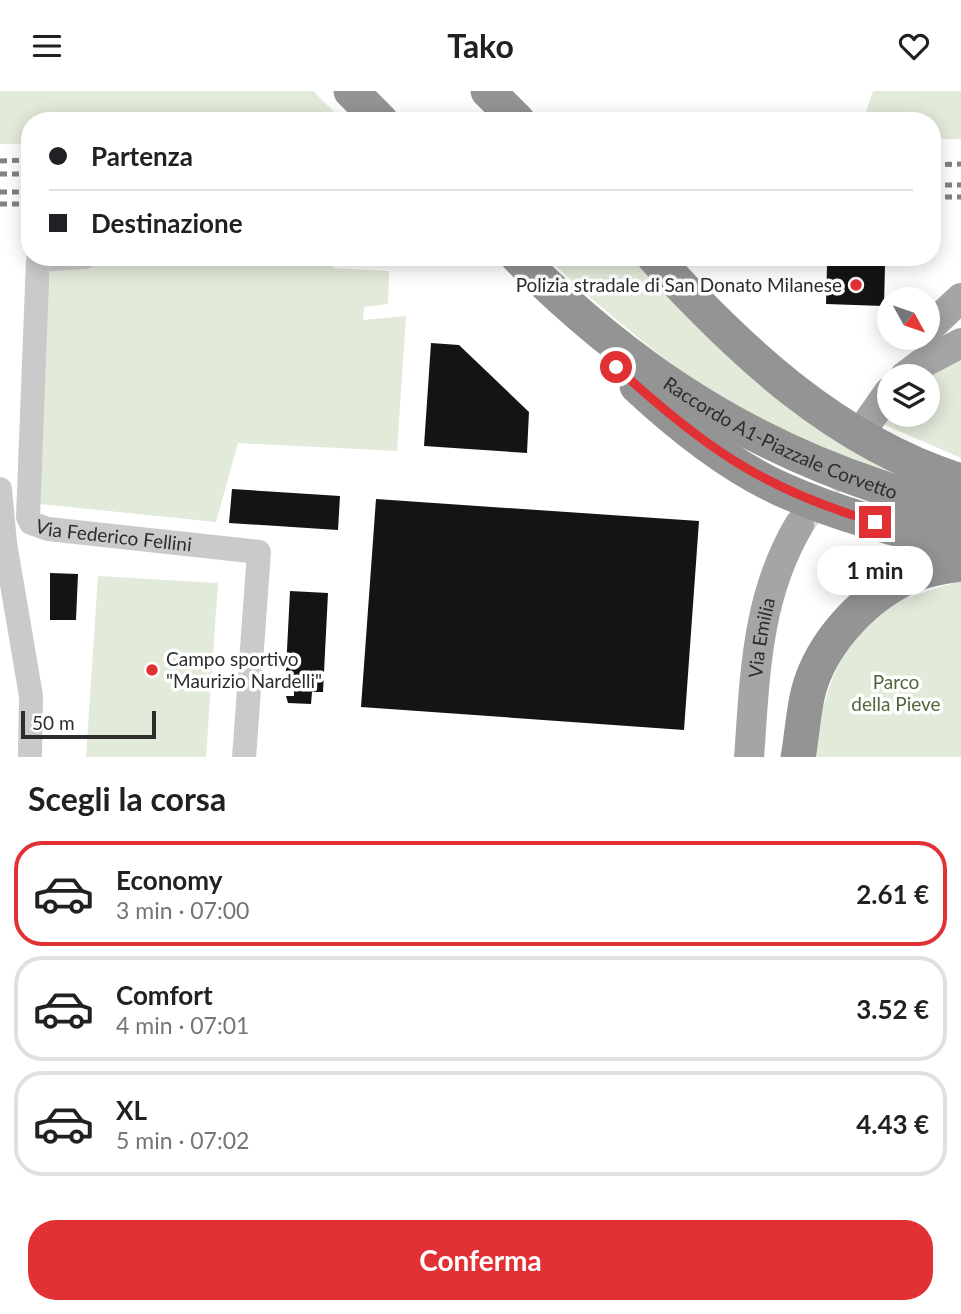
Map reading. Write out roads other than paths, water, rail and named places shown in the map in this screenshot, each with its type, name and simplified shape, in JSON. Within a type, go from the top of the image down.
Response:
[{"type":"highway","points":[[351,91],[372,112]]},
{"type":"highway","points":[[488,91],[509,112]]},
{"type":"highway","name":"Raccordo A1-Piazzale Corvetto","points":[[528,266],[566,305],[680,393],[731,424],[814,464],[961,512]]},
{"type":"highway","name":"Raccordo A1-Piazzale Corvetto","points":[[662,266],[742,347],[787,386],[833,420],[880,450],[923,469],[961,481]]},
{"type":"highway","points":[[566,305],[616,367],[663,410],[750,473],[782,489],[849,514],[961,545]]},
{"type":"highway","points":[[799,757],[808,693],[815,674],[846,625],[864,607],[898,582],[920,572],[961,564]]},
{"type":"main road","points":[[940,318],[961,298]]},
{"type":"main road","points":[[921,364],[961,344]]},
{"type":"main road","points":[[870,419],[877,409]]},
{"type":"main road","name":"Via Emilia","points":[[749,757],[762,617],[778,565],[799,525]]},
{"type":"street","name":"Via Federico Fellini","points":[[38,266],[29,520],[48,529],[259,552],[244,757]]},
{"type":"street","points":[[0,489],[5,543],[31,696],[30,757]]},
{"type":"street","points":[[0,519],[29,520]]},
{"type":"tunnel","points":[[801,522],[870,419]]},
{"type":"railway","points":[[0,161],[21,160]]},
{"type":"railway","points":[[941,165],[961,164]]},
{"type":"railway","points":[[0,174],[21,174]]},
{"type":"railway","points":[[941,185],[961,185]]},
{"type":"railway","points":[[0,192],[21,192]]},
{"type":"railway","points":[[941,197],[961,197]]},
{"type":"railway","points":[[0,204],[21,204]]},
{"type":"place","name":"Polizia stradale di San Donato Milanese","points":[[856,285]]},
{"type":"place","name":"Campo sportivo \"Maurizio Nardelli\"","points":[[152,670]]},
{"type":"park label","name":"Parco della Pieve","points":[[896,693]]}]
